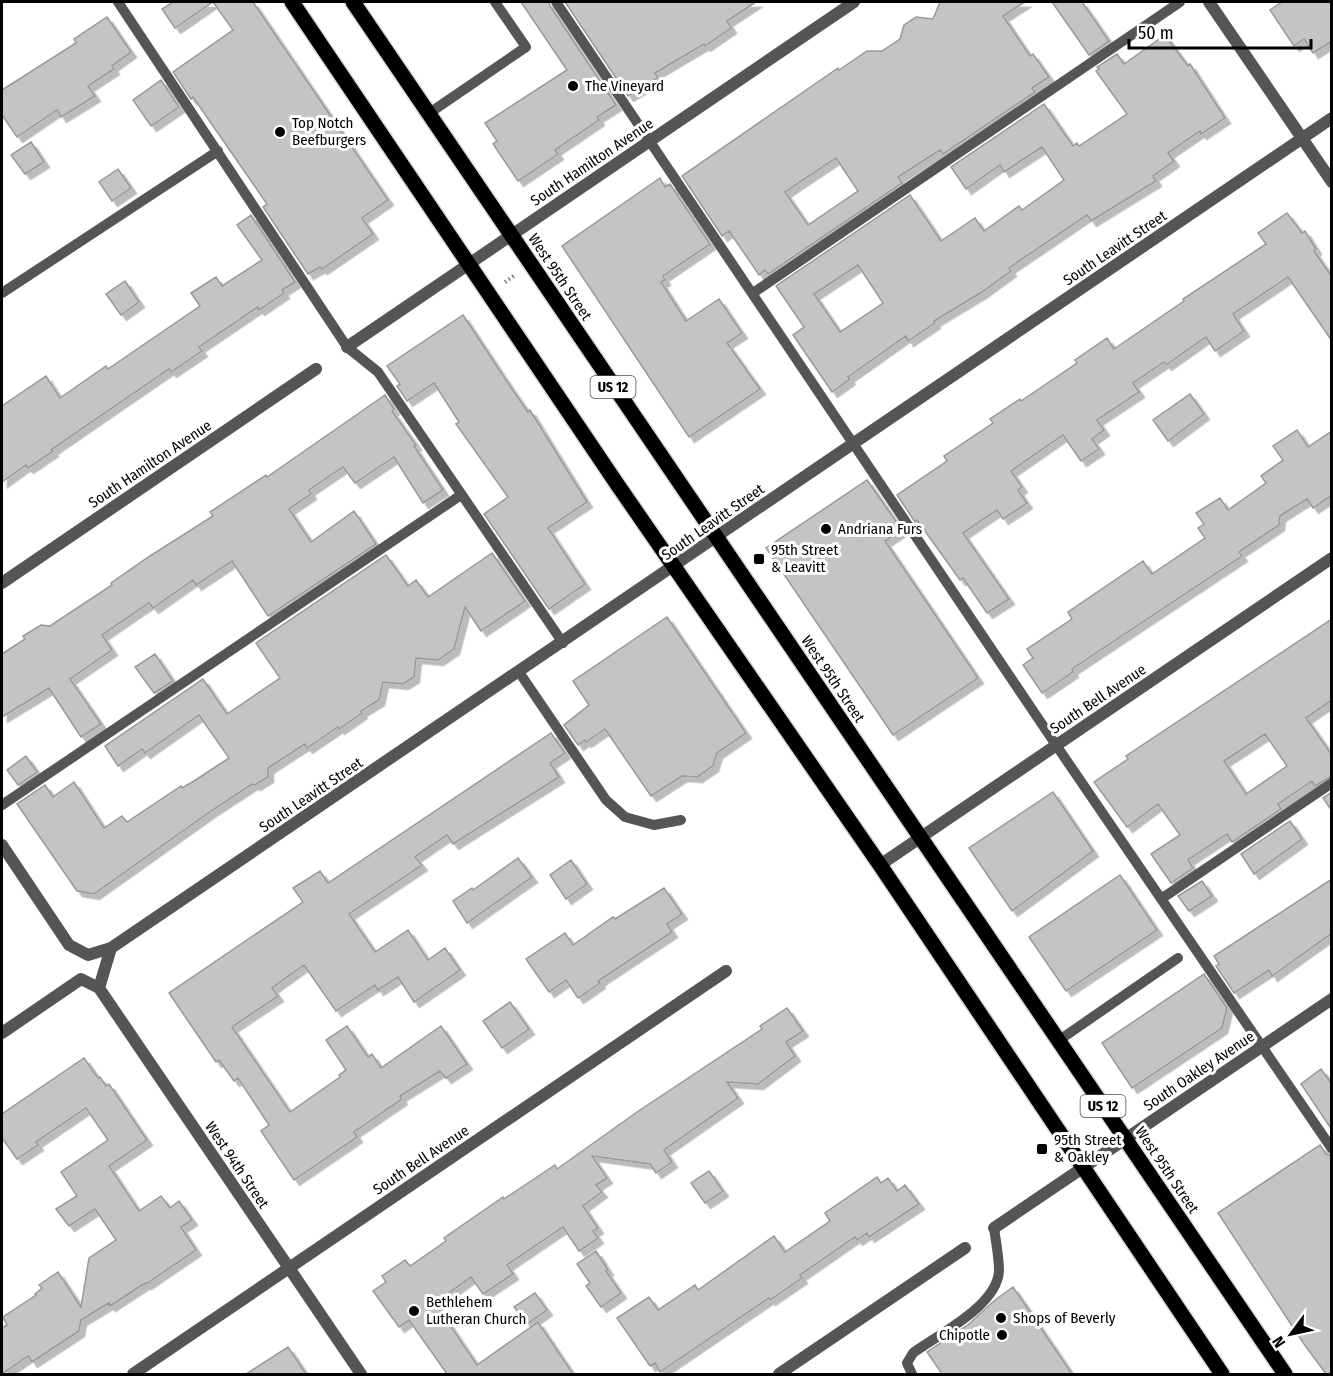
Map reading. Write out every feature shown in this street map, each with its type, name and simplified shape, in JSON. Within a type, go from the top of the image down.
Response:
[{"type":"main road","points":[[292,2],[468,264],[880,865],[1222,1374]]},
{"type":"main road","name":"West 95th Street","points":[[353,2],[1286,1374]]},
{"type":"street","name":"South Hamilton Avenue","points":[[347,347],[854,2]]},
{"type":"street","points":[[1209,2],[1332,182]]},
{"type":"street","name":"South Leavitt Street","points":[[2,845],[69,945],[88,956],[111,948],[675,567],[1332,118]]},
{"type":"street","name":"South Hamilton Avenue","points":[[2,583],[316,369]]},
{"type":"street","name":"South Bell Avenue","points":[[880,865],[1332,558]]},
{"type":"street","points":[[99,988],[111,948]]},
{"type":"street","name":"South Bell Avenue","points":[[133,1374],[726,970]]},
{"type":"street","name":"West 94th Street","points":[[2,1033],[81,979],[99,988],[361,1374]]},
{"type":"street","name":"South Oakley Avenue","points":[[994,1228],[1332,999]]},
{"type":"street","points":[[779,1374],[965,1248]]},
{"type":"lane","points":[[118,2],[347,347],[378,372],[563,643]]},
{"type":"lane","points":[[428,114],[526,47],[495,2]]},
{"type":"lane","points":[[556,2],[1056,745],[1332,1149]]},
{"type":"lane","points":[[753,293],[1180,2]]},
{"type":"lane","points":[[2,293],[218,151]]},
{"type":"lane","points":[[2,805],[461,495]]},
{"type":"lane","points":[[519,672],[606,800],[625,817],[654,825],[681,820]]},
{"type":"lane","points":[[1161,899],[1332,783]]},
{"type":"lane","points":[[1058,1041],[1178,958]]},
{"type":"lane","points":[[912,1374],[907,1363],[913,1353],[982,1305],[992,1291],[999,1273],[994,1228]]},
{"type":"path","points":[[505,282],[515,275]]},
{"type":"building","points":[[173,2],[213,2],[175,28],[162,9]]},
{"type":"building","points":[[213,2],[253,2],[388,200],[362,218],[373,234],[322,269],[320,267],[308,274],[263,207],[267,204],[173,72],[233,30]]},
{"type":"building","name":"The Vineyard","points":[[521,2],[549,2],[616,105],[597,117],[599,120],[555,150],[558,154],[518,181],[493,144],[497,141],[485,123],[567,70]]},
{"type":"building","points":[[565,2],[756,2],[727,21],[731,28],[705,46],[704,44],[655,73],[658,78],[628,96]]},
{"type":"building","points":[[940,2],[1025,2],[1003,16],[1030,56],[1033,54],[1049,77],[1032,88],[1035,92],[943,154],[940,150],[898,177],[902,183],[768,274],[765,270],[759,275],[729,231],[722,236],[682,176],[838,68],[839,70],[867,51],[882,51],[900,39],[904,25],[916,17],[933,19]],"holes":[[[836,158],[858,191],[808,225],[785,192]]]},
{"type":"building","points":[[1052,2],[1082,2],[1109,41],[1089,55]]},
{"type":"building","points":[[1282,2],[1332,2],[1332,41],[1313,53],[1304,39],[1294,46],[1270,10]]},
{"type":"building","points":[[107,17],[131,52],[112,66],[114,69],[88,86],[95,96],[61,117],[57,110],[17,137],[2,115],[2,90],[76,43],[74,39]]},
{"type":"building","points":[[1165,35],[1188,66],[1190,64],[1225,118],[1201,134],[1200,131],[1168,153],[1174,161],[1153,176],[1156,181],[1091,221],[1087,215],[1009,268],[1011,271],[982,292],[934,321],[935,323],[908,341],[906,336],[848,377],[850,379],[832,392],[793,335],[804,327],[776,286],[910,195],[941,241],[975,218],[984,231],[1019,206],[1022,210],[1064,180],[1042,147],[1004,172],[1000,165],[966,189],[951,167],[1044,104],[1073,146],[1077,143],[1079,146],[1127,114],[1096,71],[1099,69],[1097,67],[1117,54],[1124,64]],"holes":[[[858,265],[883,303],[840,332],[814,294]]]},
{"type":"building","points":[[161,80],[179,107],[151,126],[133,100]]},
{"type":"building","points":[[31,142],[44,162],[25,174],[11,155]]},
{"type":"building","points":[[118,169],[131,188],[112,201],[99,182]]},
{"type":"building","points":[[660,178],[665,187],[670,184],[710,244],[663,276],[665,280],[661,282],[686,321],[719,299],[742,333],[727,343],[760,389],[689,437],[562,246]]},
{"type":"building","points":[[1287,213],[1302,233],[1305,231],[1316,249],[1314,251],[1332,277],[1332,341],[1288,277],[1233,314],[1244,331],[1215,351],[1206,337],[1166,365],[1164,362],[1133,383],[1139,392],[1097,420],[1104,430],[1092,439],[1099,449],[1081,461],[1063,435],[1011,471],[1022,487],[1018,490],[1027,503],[1003,519],[997,510],[963,533],[1009,599],[987,613],[963,578],[960,580],[897,495],[947,461],[944,456],[993,423],[990,419],[1077,363],[1075,360],[1107,338],[1114,349],[1184,301],[1183,299],[1266,244],[1258,233]]},
{"type":"building","points":[[251,215],[295,282],[282,290],[284,293],[259,310],[258,307],[199,347],[202,351],[171,372],[169,369],[28,468],[26,465],[2,482],[2,406],[46,376],[60,398],[106,366],[108,369],[200,306],[191,293],[216,277],[222,286],[262,260],[237,225]]},
{"type":"building","points":[[125,281],[139,302],[121,315],[106,294]]},
{"type":"building","points":[[463,315],[528,412],[530,410],[587,502],[548,528],[585,584],[549,609],[484,514],[508,497],[456,424],[459,422],[434,383],[407,401],[397,386],[400,384],[387,366]]},
{"type":"building","points":[[1190,394],[1204,414],[1168,441],[1153,420]]},
{"type":"building","points":[[385,395],[394,409],[392,411],[443,490],[423,503],[394,457],[355,483],[343,467],[309,490],[311,494],[289,509],[311,542],[354,511],[376,544],[268,616],[232,561],[196,585],[193,580],[153,608],[149,603],[102,635],[112,650],[70,679],[101,724],[81,737],[49,688],[2,717],[2,654],[25,639],[23,636],[41,625],[50,626],[112,585],[111,583],[150,556],[213,516],[210,512],[266,475],[267,477]]},
{"type":"building","points":[[1297,430],[1308,447],[1332,431],[1332,495],[1313,508],[1307,499],[1280,516],[1279,525],[1239,552],[1242,556],[1072,669],[1073,672],[1042,693],[1023,665],[1033,658],[1027,649],[1072,619],[1068,612],[1143,561],[1152,574],[1205,538],[1198,528],[1204,524],[1196,513],[1220,498],[1228,510],[1266,483],[1261,476],[1283,460],[1273,446]]},
{"type":"building","points":[[867,480],[902,530],[885,541],[978,678],[893,735],[766,548]]},
{"type":"building","points":[[492,553],[525,601],[481,631],[465,607],[454,649],[438,660],[416,658],[414,677],[403,684],[383,682],[379,700],[361,711],[362,713],[307,748],[305,744],[268,768],[268,777],[255,785],[252,784],[214,809],[94,894],[77,891],[17,804],[45,785],[53,797],[74,782],[104,828],[122,816],[127,822],[229,758],[199,715],[145,753],[142,749],[118,766],[105,746],[203,679],[227,714],[280,678],[256,643],[386,555],[408,586],[416,580],[428,597]]},
{"type":"building","points":[[667,617],[746,733],[717,753],[713,766],[697,777],[682,776],[651,796],[605,729],[578,745],[564,725],[589,705],[573,681]]},
{"type":"building","points":[[1332,619],[1332,700],[1306,718],[1332,755],[1332,776],[1315,786],[1312,781],[1278,804],[1281,809],[1232,842],[1227,834],[1188,860],[1193,868],[1171,883],[1151,854],[1180,835],[1158,804],[1127,827],[1094,782],[1128,759],[1126,756]],"holes":[[[1265,734],[1287,766],[1246,794],[1224,761]]]},
{"type":"building","points":[[155,654],[173,681],[154,693],[135,667]]},
{"type":"building","points":[[551,733],[565,753],[550,763],[559,777],[453,844],[447,835],[415,857],[422,865],[349,914],[375,952],[408,930],[428,960],[445,948],[460,970],[414,1002],[398,977],[378,990],[375,985],[336,1011],[304,965],[272,988],[278,996],[232,1027],[290,1112],[340,1077],[339,1075],[346,1070],[326,1040],[347,1026],[368,1057],[372,1054],[381,1068],[441,1026],[467,1064],[446,1078],[440,1071],[400,1096],[402,1099],[354,1132],[357,1137],[294,1180],[261,1131],[269,1125],[238,1078],[234,1081],[219,1060],[216,1062],[169,993],[303,902],[293,888],[320,871],[328,883]]},
{"type":"building","points":[[26,756],[37,772],[18,785],[7,770]]},
{"type":"building","points":[[1053,792],[1093,851],[1012,911],[969,848]]},
{"type":"building","points":[[1332,792],[1332,811],[1323,798]]},
{"type":"building","points":[[1290,821],[1302,839],[1254,874],[1241,854]]},
{"type":"building","points":[[518,858],[532,877],[467,923],[453,901],[472,888],[473,890]]},
{"type":"building","points":[[571,860],[587,884],[566,899],[550,875]]},
{"type":"building","points":[[1120,875],[1157,930],[1066,991],[1029,937]]},
{"type":"building","points":[[1332,879],[1332,933],[1272,976],[1269,970],[1234,993],[1216,966],[1219,964],[1214,956]]},
{"type":"building","points":[[1202,881],[1212,896],[1189,911],[1178,896]]},
{"type":"building","points":[[664,888],[682,914],[667,924],[672,932],[598,981],[600,983],[578,998],[566,980],[549,992],[526,959],[565,933],[573,945],[613,917],[615,919]]},
{"type":"building","points":[[1204,974],[1227,1008],[1222,1028],[1132,1088],[1102,1043]]},
{"type":"building","points":[[510,1002],[529,1029],[502,1048],[483,1021]]},
{"type":"building","points":[[787,1008],[803,1031],[786,1042],[795,1056],[758,1084],[727,1082],[738,1098],[664,1150],[672,1162],[656,1173],[650,1164],[592,1156],[607,1178],[596,1185],[602,1192],[583,1206],[598,1228],[593,1231],[598,1238],[579,1251],[563,1227],[507,1265],[513,1274],[483,1294],[471,1277],[435,1303],[477,1365],[538,1322],[573,1374],[447,1374],[409,1320],[399,1327],[373,1291],[386,1282],[382,1276],[405,1260],[410,1266],[446,1241],[444,1238],[503,1197],[504,1199],[555,1165],[557,1169],[637,1112],[762,1029],[760,1026]]},
{"type":"building","points":[[84,1058],[98,1078],[100,1077],[106,1086],[109,1084],[147,1140],[109,1166],[139,1211],[161,1196],[170,1208],[179,1201],[192,1220],[181,1227],[196,1250],[110,1306],[109,1303],[81,1320],[79,1331],[32,1362],[28,1356],[2,1374],[2,1328],[7,1325],[3,1317],[36,1295],[42,1288],[39,1285],[58,1272],[81,1307],[89,1258],[116,1240],[95,1209],[69,1226],[56,1209],[77,1196],[61,1172],[108,1140],[86,1108],[36,1142],[38,1145],[17,1159],[2,1138],[2,1114]]},
{"type":"building","points":[[1321,1069],[1332,1084],[1332,1130],[1301,1084]]},
{"type":"building","points":[[1320,1145],[1326,1154],[1332,1156],[1332,1374],[1326,1374],[1304,1344],[1218,1213]]},
{"type":"building","points":[[709,1171],[723,1191],[705,1203],[691,1183]]},
{"type":"building","points":[[877,1177],[881,1183],[888,1178],[897,1191],[905,1185],[919,1204],[869,1237],[867,1233],[857,1240],[855,1237],[800,1275],[802,1278],[660,1372],[655,1363],[650,1366],[617,1318],[649,1297],[658,1310],[695,1285],[698,1290],[774,1236],[785,1252],[830,1221],[825,1213]]},
{"type":"building","points":[[596,1251],[621,1293],[601,1307],[586,1286],[590,1283],[577,1264]]},
{"type":"building","name":"Shops of Beverly","points":[[1013,1287],[1072,1374],[942,1374],[927,1352],[969,1324]]},
{"type":"building","points":[[535,1293],[547,1310],[527,1324],[514,1307]]},
{"type":"building","points":[[288,1347],[306,1374],[246,1374]]},
{"type":"place","name":"The Vineyard","points":[[573,86]]},
{"type":"place","name":"Top Notch Beefburgers","points":[[280,132]]},
{"type":"place","name":"Andriana Furs","points":[[826,529]]},
{"type":"place","name":"95th Street & Leavitt","points":[[759,559]]},
{"type":"place","name":"95th Street & Oakley","points":[[1042,1149]]},
{"type":"place","name":"Bethlehem Lutheran Church","points":[[414,1311]]},
{"type":"place","name":"Shops of Beverly","points":[[1001,1318]]},
{"type":"place","name":"Chipotle","points":[[1002,1335]]}]
